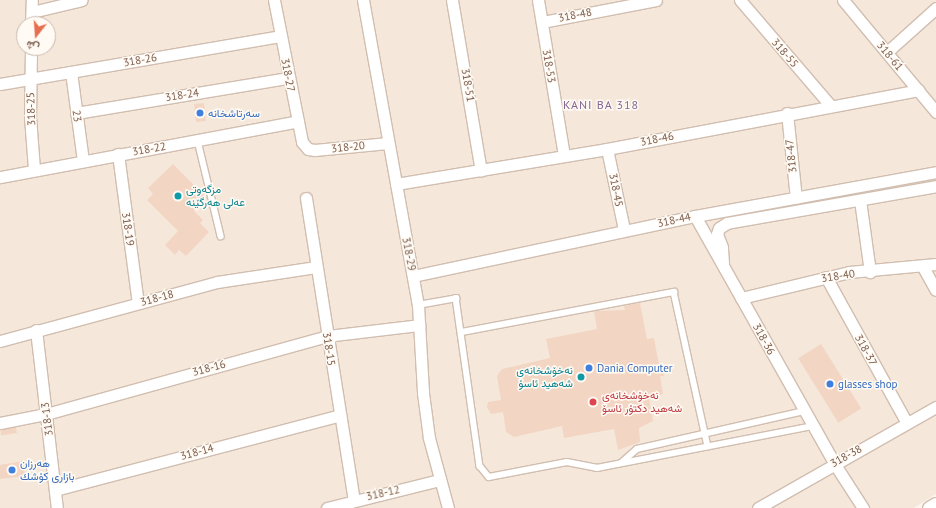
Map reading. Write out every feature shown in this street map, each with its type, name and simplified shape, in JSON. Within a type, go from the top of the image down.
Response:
[{"type":"street","points":[[32,0],[32,16]]},
{"type":"street","points":[[32,12],[82,0]]},
{"type":"street","name":"318-27","points":[[274,0],[288,78],[302,142],[308,148]]},
{"type":"street","name":"318-29","points":[[363,0],[418,304],[424,401],[429,438],[439,480],[448,508]]},
{"type":"street","name":"318-51","points":[[452,0],[481,171]]},
{"type":"street","name":"318-53","points":[[538,0],[564,156]]},
{"type":"street","name":"318-48","points":[[542,22],[656,0]]},
{"type":"street","name":"318-55","points":[[740,0],[830,105]]},
{"type":"street","name":"318-61","points":[[843,0],[936,112]]},
{"type":"street","points":[[887,52],[936,8]]},
{"type":"street","name":"318-26","points":[[0,84],[280,36]]},
{"type":"street","name":"318-25","points":[[31,56],[30,80],[34,169]]},
{"type":"street","name":"23","points":[[71,72],[83,161]]},
{"type":"street","name":"318-24","points":[[76,113],[288,78]]},
{"type":"street","name":"318-46","points":[[396,184],[608,149],[786,113],[918,90]]},
{"type":"street","name":"318-47","points":[[786,113],[796,198]]},
{"type":"street","name":"318-22","points":[[0,177],[34,169],[298,122]]},
{"type":"street","name":"318-20","points":[[308,148],[315,150],[388,143]]},
{"type":"street","name":"318-45","points":[[608,149],[624,230]]},
{"type":"street","name":"318-19","points":[[118,154],[138,303]]},
{"type":"street","name":"318-44","points":[[413,276],[624,230],[936,172]]},
{"type":"street","points":[[723,265],[722,247],[717,234],[719,228],[727,223],[936,186]]},
{"type":"street","name":"318-15","points":[[306,198],[354,500]]},
{"type":"street","points":[[860,200],[870,272]]},
{"type":"street","name":"318-36","points":[[695,216],[804,411],[834,463],[863,508]]},
{"type":"street","name":"318-40","points":[[741,298],[826,277],[936,264]]},
{"type":"street","points":[[923,266],[936,290]]},
{"type":"street","name":"318-18","points":[[0,341],[217,282],[316,267]]},
{"type":"street","name":"318-37","points":[[826,277],[907,423]]},
{"type":"street","name":"318-16","points":[[0,423],[46,414],[327,336],[419,325]]},
{"type":"street","name":"318-13","points":[[36,330],[56,508]]},
{"type":"street","name":"318-38","points":[[763,507],[834,463],[936,407]]},
{"type":"street","name":"318-14","points":[[55,490],[340,415]]},
{"type":"street","name":"318-12","points":[[327,508],[354,500],[439,480]]},
{"type":"street","points":[[929,508],[936,504]]},
{"type":"lane","points":[[198,141],[221,236]]},
{"type":"lane","points":[[462,332],[674,292],[708,446]]},
{"type":"lane","points":[[418,304],[456,298],[480,466],[486,475],[497,477],[567,462],[597,468],[813,426]]},
{"type":"lane","points":[[621,463],[637,449],[804,411]]},
{"type":"shaded area","points":[[0,0],[936,0],[936,494],[914,508],[0,508]]},
{"type":"building","name":"سەرتاشخانە","points":[[204,103],[206,121],[196,122],[194,104]]},
{"type":"building","name":"مزگەوتی عەلی هەرگێنە","points":[[173,164],[207,198],[194,211],[203,220],[200,223],[209,232],[186,256],[179,250],[175,255],[165,245],[178,231],[147,200],[153,194],[148,188]]},
{"type":"building","name":"نەخۆشخانەی شەهید ئاسۆ","points":[[640,303],[647,339],[654,338],[659,365],[662,365],[664,376],[660,376],[663,394],[649,398],[653,421],[639,428],[640,442],[618,450],[614,429],[564,438],[562,426],[514,437],[506,432],[503,412],[491,414],[487,407],[488,402],[501,400],[497,376],[502,369],[550,358],[546,339],[597,329],[594,311],[625,310],[624,306]]},
{"type":"building","name":"glasses shop","points":[[821,344],[861,408],[838,423],[798,358]]},
{"type":"building","points":[[16,427],[17,433],[1,435],[0,430]]},
{"type":"building","name":"هەرزان بازاری کۆشك","points":[[23,461],[25,476],[0,479],[0,465]]},
{"type":"place","name":"سەرتاشخانە","points":[[200,113]]},
{"type":"place","name":"مزگەوتی عەلی هەرگێنە","points":[[178,196]]},
{"type":"place","name":"Dania Computer","points":[[589,368]]},
{"type":"place","name":"نەخۆشخانەی شەهید ئاسۆ","points":[[581,377]]},
{"type":"place","name":"glasses shop","points":[[830,384]]},
{"type":"place","name":"نەخۆشخانەی شەهید دکتۆر ئاسۆ","points":[[593,402]]},
{"type":"place","name":"هەرزان بازاری کۆشك","points":[[12,470]]},
{"type":"district","name":"KANI BA 318","points":[[601,105]]}]
